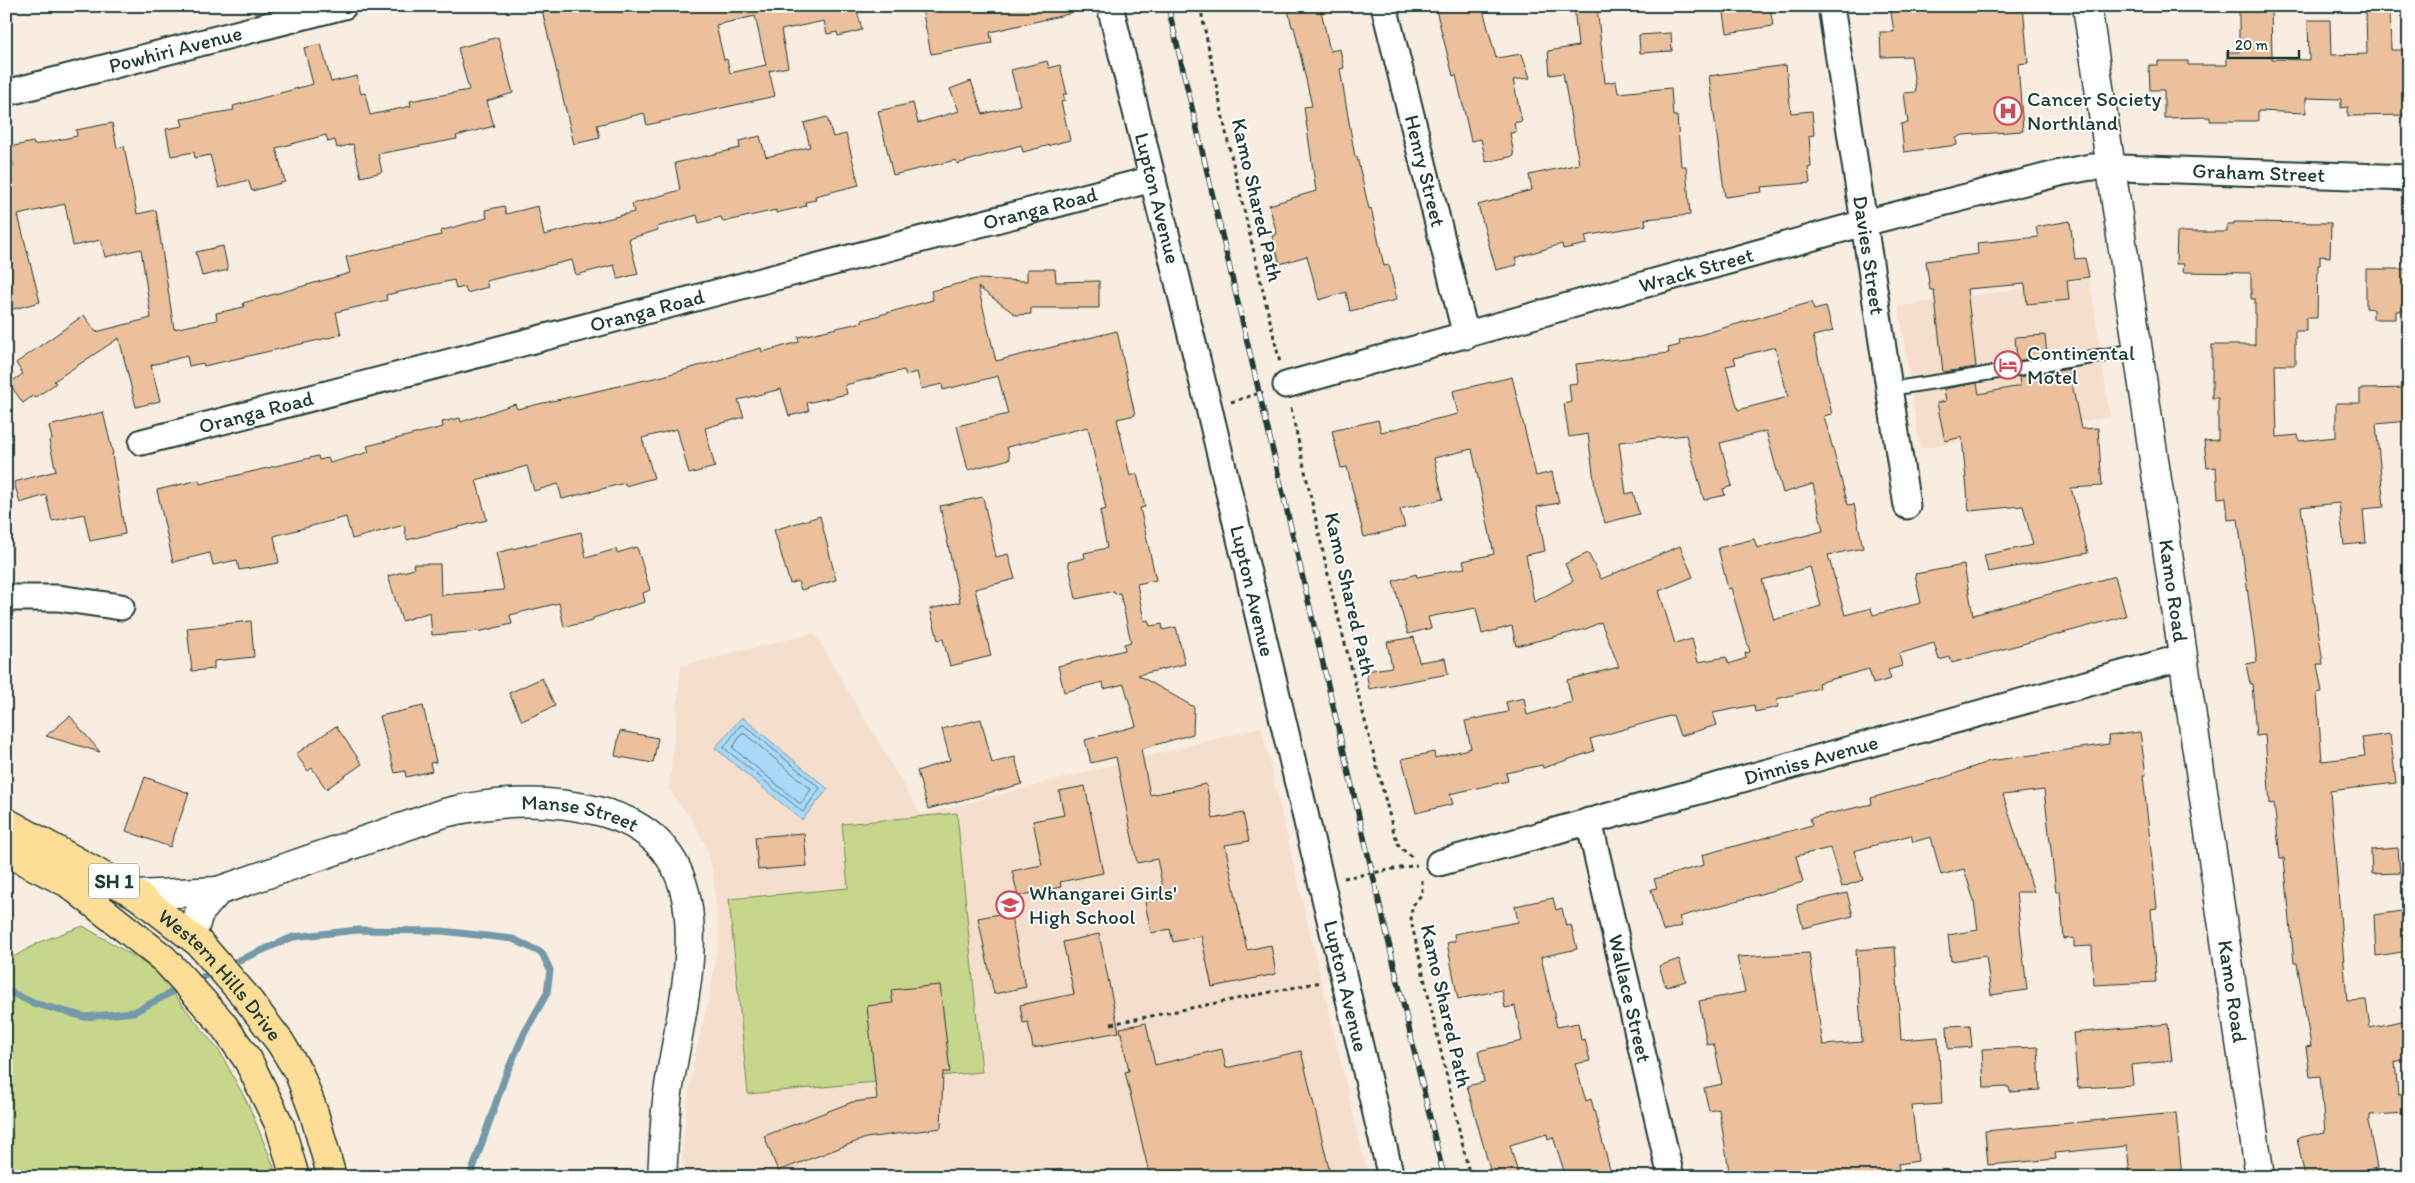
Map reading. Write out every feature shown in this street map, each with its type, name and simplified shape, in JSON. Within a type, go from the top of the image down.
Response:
[{"type":"highway","name":"Western Hills Drive","points":[[6,822],[137,895],[192,936],[211,956],[280,1042],[299,1073],[314,1113],[332,1177]]},
{"type":"highway","name":"Western Hills Drive","points":[[6,852],[68,883],[164,959],[221,1022],[248,1060],[266,1095],[280,1126],[295,1177]]},
{"type":"main road","name":"Kamo Road","points":[[2086,6],[2260,1177]]},
{"type":"main road","name":"Manse Street","points":[[192,936],[199,913],[218,891],[410,823],[478,805],[514,803],[584,807],[620,816],[647,831],[671,856],[682,880],[688,904],[690,929],[684,999],[668,1095],[662,1177]]},
{"type":"main road","points":[[137,895],[218,891]]},
{"type":"street","name":"Powhiri Avenue","points":[[6,93],[344,6]]},
{"type":"street","name":"Lupton Avenue","points":[[1110,6],[1209,408],[1391,1177]]},
{"type":"street","name":"Henry Street","points":[[1384,6],[1466,336]]},
{"type":"street","name":"Davies Street","points":[[1830,6],[1907,506]]},
{"type":"street","name":"Wrack Street","points":[[1286,385],[1864,223],[2064,172],[2090,167],[2110,169]]},
{"type":"street","name":"Graham Street","points":[[2110,169],[2409,178]]},
{"type":"street","name":"Oranga Road","points":[[142,442],[1153,179]]},
{"type":"street","points":[[6,598],[58,598],[121,607]]},
{"type":"street","name":"Dinniss Avenue","points":[[1425,868],[1588,821],[2182,657]]},
{"type":"street","name":"Wallace Street","points":[[1588,821],[1671,1177]]},
{"type":"lane","points":[[1890,389],[2137,350]]},
{"type":"path","name":"Kamo Shared Path","points":[[1200,6],[1254,257],[1306,466],[1333,597],[1394,833],[1399,846],[1425,868],[1422,894],[1412,906],[1411,921],[1470,1177]]},
{"type":"path","points":[[1209,408],[1286,385]]},
{"type":"path","points":[[1322,884],[1357,875],[1425,868]]},
{"type":"path","points":[[1112,1024],[1344,978]]},
{"type":"shaded area","points":[[2090,279],[2110,417],[1920,449],[1899,306]]},
{"type":"shaded area","name":"Whangarei Girls' High School","points":[[814,633],[921,815],[1261,727],[1368,1177],[684,1177],[682,1162],[687,1103],[696,1051],[710,995],[719,936],[713,875],[707,848],[693,821],[669,790],[681,666]]},
{"type":"green space","points":[[957,813],[982,1072],[748,1094],[729,899],[848,888],[842,824]]},
{"type":"green space","points":[[83,926],[137,958],[156,972],[220,1052],[249,1106],[278,1177],[6,1177],[6,961],[42,941]]},
{"type":"water","points":[[742,717],[828,789],[802,820],[715,748]]},
{"type":"building","points":[[541,6],[856,6],[862,30],[838,36],[837,32],[827,34],[824,21],[781,30],[788,67],[769,71],[775,96],[647,125],[644,113],[597,125],[600,138],[574,144]],"holes":[[[755,16],[766,65],[730,73],[727,59],[724,60],[716,25]]]},
{"type":"building","points":[[937,6],[1068,6],[1069,14],[990,32],[992,43],[931,54],[922,9]]},
{"type":"building","points":[[1287,6],[1320,6],[1330,51],[1340,49],[1344,68],[1340,69],[1355,157],[1357,157],[1369,209],[1371,208],[1384,266],[1389,265],[1397,300],[1350,311],[1346,292],[1319,300],[1307,256],[1280,264],[1272,236],[1277,234],[1269,205],[1316,191],[1304,107],[1312,106],[1294,27],[1292,27]]},
{"type":"building","points":[[1435,6],[1482,6],[1496,58],[1522,54],[1530,78],[1513,80],[1522,121],[1514,123],[1516,132],[1510,133],[1514,156],[1486,162],[1481,139],[1471,141],[1456,75],[1453,76]]},
{"type":"building","points":[[1574,6],[1597,6],[1605,83],[1616,81],[1618,93],[1671,88],[1673,116],[1677,116],[1681,166],[1686,166],[1690,215],[1645,219],[1646,225],[1585,236],[1587,244],[1563,249],[1562,244],[1515,258],[1517,265],[1496,270],[1478,205],[1532,190],[1529,175],[1579,164],[1563,73],[1550,75],[1548,51],[1578,46]]},
{"type":"building","points":[[1723,6],[1770,6],[1773,26],[1727,33]]},
{"type":"building","points":[[1890,6],[2023,6],[2028,63],[2018,64],[2023,131],[1963,135],[1956,138],[1957,145],[1904,152],[1901,124],[1908,123],[1904,93],[1916,92],[1911,56],[1881,57],[1880,32],[1894,32]]},
{"type":"building","points":[[2239,7],[2271,7],[2272,59],[2309,60],[2308,20],[2330,20],[2331,55],[2367,54],[2366,12],[2390,11],[2391,50],[2409,50],[2409,115],[2348,116],[2348,107],[2341,108],[2341,99],[2306,98],[2306,113],[2258,111],[2258,121],[2210,121],[2210,117],[2164,118],[2164,90],[2150,90],[2149,65],[2158,65],[2158,61],[2188,61],[2188,65],[2227,65],[2227,52],[2239,52]]},
{"type":"building","points":[[1671,33],[1672,51],[1640,53],[1639,35]]},
{"type":"building","points":[[498,37],[513,93],[487,101],[494,126],[456,136],[457,139],[378,154],[382,172],[361,177],[353,144],[337,148],[335,140],[328,142],[326,135],[276,148],[285,182],[252,191],[248,180],[219,188],[210,155],[195,158],[194,152],[171,156],[166,129],[183,126],[181,119],[234,110],[233,106],[313,84],[304,48],[321,44],[331,82],[357,76],[361,94],[365,93],[370,115],[411,106],[410,101],[469,90],[458,48]]},
{"type":"building","points":[[1047,61],[1049,68],[1060,65],[1067,94],[1063,94],[1065,101],[1061,102],[1070,140],[1023,152],[1021,145],[957,164],[956,160],[893,175],[878,111],[913,103],[918,123],[959,111],[950,89],[971,81],[983,114],[1020,105],[1011,70]]},
{"type":"building","points":[[1786,65],[1791,113],[1812,111],[1814,135],[1809,136],[1811,167],[1808,168],[1810,183],[1761,187],[1762,192],[1725,197],[1709,76]]},
{"type":"building","points":[[827,117],[833,137],[846,134],[859,185],[815,196],[816,200],[805,202],[806,206],[776,213],[776,210],[723,222],[721,217],[699,223],[697,215],[657,227],[658,230],[629,239],[638,274],[618,279],[614,265],[576,275],[572,260],[486,281],[488,287],[467,293],[465,287],[456,289],[454,280],[386,295],[387,300],[336,312],[341,335],[204,366],[203,363],[189,366],[187,356],[151,365],[160,401],[136,407],[119,338],[54,381],[56,383],[35,398],[34,395],[23,403],[9,383],[23,374],[16,363],[84,315],[96,332],[151,318],[141,249],[105,257],[101,240],[73,246],[65,204],[18,215],[40,302],[6,311],[6,170],[14,167],[9,147],[33,142],[34,145],[77,136],[76,130],[112,123],[117,148],[124,146],[137,214],[156,210],[174,329],[217,320],[216,313],[244,307],[243,303],[350,273],[346,257],[441,235],[440,231],[487,218],[485,210],[504,206],[506,214],[538,206],[544,235],[634,212],[632,204],[680,190],[675,163],[740,148],[739,141],[760,136],[766,157],[810,147],[804,123]]},
{"type":"building","points":[[2070,221],[2075,259],[2085,258],[2089,277],[2067,280],[2069,300],[2027,304],[2025,284],[1967,289],[1976,367],[1943,372],[1934,290],[1930,290],[1926,261],[1978,254],[1977,243],[2038,237],[2036,227]]},
{"type":"building","points":[[2234,222],[2331,223],[2330,257],[2320,256],[2320,265],[2318,265],[2317,318],[2306,318],[2306,331],[2295,331],[2295,365],[2275,365],[2277,437],[2298,435],[2299,441],[2336,437],[2336,403],[2360,403],[2360,389],[2409,388],[2409,421],[2376,424],[2384,507],[2363,509],[2366,543],[2344,545],[2339,503],[2301,507],[2323,664],[2317,664],[2322,692],[2317,693],[2322,761],[2365,756],[2362,738],[2390,734],[2396,783],[2330,791],[2347,1001],[2366,1000],[2370,1028],[2409,1019],[2409,1058],[2395,1062],[2398,1095],[2409,1094],[2409,1113],[2370,1115],[2370,1120],[2368,1121],[2377,1168],[2333,1177],[2305,1177],[2297,1138],[2325,1132],[2320,1076],[2310,1077],[2306,1047],[2311,1046],[2297,963],[2294,963],[2284,858],[2280,858],[2274,803],[2270,804],[2265,735],[2256,736],[2252,684],[2250,684],[2246,664],[2257,662],[2238,519],[2228,520],[2226,497],[2218,498],[2216,467],[2207,468],[2204,441],[2218,440],[2218,398],[2212,398],[2212,345],[2255,345],[2255,299],[2251,299],[2251,273],[2183,272],[2184,264],[2176,264],[2177,232],[2227,232],[2227,224],[2234,224]]},
{"type":"building","points":[[223,246],[228,270],[202,276],[196,252]]},
{"type":"building","points":[[1027,269],[1055,269],[1056,282],[1099,281],[1099,308],[1031,308],[1031,314],[1016,315],[978,287],[996,361],[1117,331],[1135,415],[1117,419],[1130,476],[1137,474],[1145,507],[1140,508],[1156,580],[1137,584],[1144,621],[1148,620],[1150,626],[1162,624],[1163,630],[1176,627],[1185,664],[1138,675],[1194,707],[1193,734],[1141,749],[1150,795],[1206,784],[1213,819],[1243,813],[1249,841],[1225,845],[1247,950],[1271,945],[1276,974],[1212,987],[1201,936],[1173,942],[1170,929],[1151,933],[1145,902],[1165,898],[1157,859],[1137,863],[1116,757],[1091,763],[1085,740],[1136,726],[1124,684],[1104,689],[1103,682],[1064,692],[1058,666],[1125,650],[1124,644],[1131,642],[1120,593],[1115,594],[1114,591],[1076,599],[1068,562],[1085,558],[1084,553],[1107,548],[1100,511],[1106,509],[1088,427],[1007,447],[1010,459],[968,470],[957,426],[1008,414],[998,376],[943,390],[942,384],[921,389],[917,372],[906,375],[904,370],[845,385],[847,394],[807,403],[809,411],[789,416],[781,389],[738,400],[744,417],[705,428],[715,467],[689,474],[677,429],[642,438],[654,478],[625,486],[625,483],[562,499],[558,484],[534,491],[527,466],[476,480],[487,520],[407,540],[404,525],[352,539],[346,517],[274,536],[279,563],[239,570],[237,560],[213,565],[210,553],[173,562],[157,490],[199,480],[200,484],[318,456],[319,460],[328,458],[330,463],[369,452],[367,446],[443,427],[442,422],[460,418],[461,422],[515,404],[517,409],[663,376],[761,348],[762,352],[799,342],[798,337],[863,322],[862,320],[933,300],[931,291],[976,279],[1027,281]]},
{"type":"building","points":[[2366,269],[2409,269],[2409,311],[2396,311],[2396,319],[2373,319],[2373,309],[2366,308]]},
{"type":"building","points":[[1812,302],[1814,310],[1826,307],[1833,331],[1813,336],[1832,414],[1824,416],[1848,505],[1854,504],[1863,548],[1828,555],[1845,615],[1871,608],[1873,615],[1921,603],[1915,574],[1964,565],[1973,615],[2115,576],[2126,616],[1952,663],[1950,657],[1939,660],[1934,643],[1899,654],[1902,666],[1888,670],[1891,679],[1873,684],[1869,669],[1818,683],[1819,688],[1777,699],[1778,707],[1755,712],[1754,705],[1713,713],[1717,725],[1680,736],[1673,715],[1590,739],[1594,751],[1543,768],[1542,765],[1506,773],[1508,781],[1450,794],[1453,804],[1416,813],[1402,759],[1434,752],[1435,758],[1471,748],[1465,721],[1508,712],[1506,702],[1524,698],[1527,715],[1572,702],[1567,680],[1619,667],[1601,622],[1586,629],[1516,646],[1512,626],[1482,634],[1476,608],[1428,617],[1431,628],[1408,634],[1393,581],[1416,574],[1417,577],[1465,568],[1463,561],[1494,554],[1472,449],[1434,458],[1443,499],[1400,509],[1405,527],[1364,537],[1347,467],[1341,468],[1332,431],[1378,420],[1381,432],[1458,414],[1453,391],[1512,377],[1536,476],[1552,472],[1559,503],[1537,507],[1545,551],[1526,555],[1534,602],[1573,581],[1565,564],[1588,553],[1601,579],[1680,546],[1693,577],[1659,591],[1675,644],[1692,639],[1698,662],[1726,657],[1729,664],[1746,658],[1745,653],[1750,652],[1731,588],[1728,589],[1718,548],[1754,539],[1757,548],[1823,531],[1813,484],[1783,493],[1766,431],[1720,443],[1732,486],[1723,489],[1725,495],[1704,500],[1686,435],[1619,442],[1626,494],[1633,492],[1639,514],[1605,523],[1595,488],[1588,434],[1569,437],[1564,404],[1571,402],[1569,384],[1578,383],[1576,364],[1669,353],[1668,348],[1680,345],[1679,341]],"holes":[[[1775,347],[1788,397],[1738,410],[1726,366],[1736,364],[1734,358]],[[1810,567],[1821,606],[1774,620],[1762,580]]]},
{"type":"building","points":[[2045,335],[2047,356],[2017,361],[2015,337]]},
{"type":"building","points":[[2069,369],[2081,429],[2098,428],[2102,486],[2071,488],[2088,553],[1988,572],[1984,555],[2033,545],[2023,506],[1969,511],[1962,437],[1945,441],[1937,403],[1946,401],[1944,389],[1977,383],[1979,394],[2020,386],[2019,377]]},
{"type":"building","points":[[103,412],[113,454],[125,534],[90,541],[84,514],[52,521],[46,495],[20,503],[14,482],[56,471],[49,441],[52,439],[49,426]]},
{"type":"building","points":[[983,497],[996,557],[1008,554],[1015,579],[975,589],[991,656],[950,666],[943,639],[938,640],[930,609],[960,602],[940,506]]},
{"type":"building","points":[[820,516],[836,580],[801,590],[798,581],[790,584],[774,530]]},
{"type":"building","points":[[581,532],[586,558],[616,549],[617,553],[637,547],[650,590],[643,593],[645,602],[593,618],[593,621],[564,627],[559,603],[510,615],[512,624],[482,631],[432,635],[430,612],[402,621],[388,576],[414,569],[413,564],[440,564],[441,595],[504,590],[496,553]]},
{"type":"building","points":[[251,621],[254,657],[214,661],[214,669],[192,671],[187,628]]},
{"type":"building","points":[[1414,637],[1419,662],[1445,658],[1448,674],[1369,689],[1366,671],[1392,667],[1387,642]]},
{"type":"building","points":[[542,678],[555,706],[522,721],[509,693]]},
{"type":"building","points":[[423,706],[436,762],[430,763],[432,771],[406,777],[405,771],[395,773],[380,716]]},
{"type":"building","points":[[70,716],[100,752],[46,736]]},
{"type":"building","points":[[981,719],[992,763],[1015,757],[1022,784],[928,809],[917,771],[950,760],[942,729]]},
{"type":"building","points":[[336,726],[362,764],[326,789],[312,768],[308,771],[296,754]]},
{"type":"building","points":[[620,731],[658,738],[653,763],[615,756]]},
{"type":"building","points":[[2140,732],[2146,775],[2143,775],[2157,908],[2151,909],[2156,982],[2094,985],[2092,946],[2074,947],[2074,938],[2064,939],[2060,892],[2056,892],[2044,790],[2003,795],[2034,892],[2016,892],[2027,990],[1991,995],[1986,956],[1951,961],[1948,935],[1978,930],[1974,901],[1964,869],[1941,875],[1931,837],[1913,842],[1911,835],[1854,851],[1863,880],[1842,887],[1830,848],[1796,856],[1803,882],[1679,917],[1682,926],[1663,931],[1651,889],[1657,888],[1654,879],[1704,865],[1702,855],[1812,825],[1810,818],[1872,804],[1871,798],[1946,777],[1990,761],[2109,744],[2108,736]]},
{"type":"building","points":[[145,777],[189,793],[170,847],[126,831]]},
{"type":"building","points":[[1085,786],[1103,873],[1060,882],[1061,887],[1018,896],[1012,871],[1042,865],[1033,821],[1064,815],[1059,791]]},
{"type":"building","points":[[804,833],[807,866],[758,870],[755,837]]},
{"type":"building","points":[[2398,848],[2400,873],[2372,874],[2371,850]]},
{"type":"building","points":[[1847,893],[1853,916],[1803,928],[1797,905]]},
{"type":"building","points":[[1553,898],[1556,910],[1562,908],[1566,926],[1571,925],[1577,949],[1541,957],[1557,1027],[1578,1023],[1581,1040],[1585,1039],[1590,1061],[1575,1064],[1586,1101],[1591,1099],[1612,1177],[1566,1177],[1553,1137],[1548,1139],[1547,1134],[1510,1145],[1519,1177],[1492,1177],[1467,1086],[1484,1082],[1478,1051],[1522,1041],[1515,1006],[1505,1008],[1502,990],[1458,999],[1447,943],[1455,941],[1454,934],[1518,922],[1515,906]]},
{"type":"building","points":[[2409,910],[2409,951],[2376,956],[2374,915]]},
{"type":"building","points":[[1010,912],[1026,987],[994,994],[978,918]]},
{"type":"building","points":[[1099,934],[1119,1032],[1033,1048],[1028,1022],[1023,1023],[1020,1005],[1074,994],[1063,942]]},
{"type":"building","points":[[1895,947],[1901,1040],[1938,1037],[1942,1104],[1912,1106],[1918,1161],[1898,1164],[1900,1177],[1730,1177],[1719,1109],[1709,1111],[1704,1088],[1722,1084],[1715,1048],[1713,1044],[1707,1045],[1699,1001],[1745,992],[1737,957],[1809,953],[1823,1045],[1862,1042],[1856,950]]},
{"type":"building","points":[[1679,959],[1686,981],[1666,987],[1659,966]]},
{"type":"building","points":[[940,985],[950,1072],[943,1072],[941,1128],[866,1138],[778,1171],[764,1136],[852,1102],[877,1099],[867,1006],[893,1003],[891,990]]},
{"type":"building","points":[[1146,1023],[1155,1065],[1222,1049],[1226,1068],[1301,1051],[1331,1177],[1150,1177],[1125,1072],[1129,1071],[1120,1028]]},
{"type":"building","points":[[2168,1024],[2172,1061],[2131,1065],[2133,1085],[2078,1088],[2073,1033]]},
{"type":"building","points":[[1970,1025],[1972,1047],[1948,1049],[1947,1026]]},
{"type":"building","points":[[2038,1047],[2040,1090],[2010,1092],[2009,1087],[1984,1088],[1982,1049]]},
{"type":"building","points":[[2176,1113],[2182,1177],[2130,1177],[2127,1146],[2055,1153],[2056,1159],[1988,1165],[1985,1131]]},
{"type":"waterway","points":[[226,966],[293,937],[358,930],[442,931],[513,939],[542,953],[550,970],[547,993],[525,1032],[506,1074],[470,1177]]},
{"type":"waterway","points":[[192,982],[216,971]]},
{"type":"waterway","points":[[6,990],[33,1003],[85,1017],[134,1012],[182,987]]},
{"type":"railway","points":[[1168,6],[1444,1177]]},
{"type":"place","name":"Cancer Society Northland","points":[[2008,111]]},
{"type":"place","name":"Continental Motel","points":[[2008,365]]},
{"type":"place","name":"Whangarei Girls' High School","points":[[1010,905]]}]
